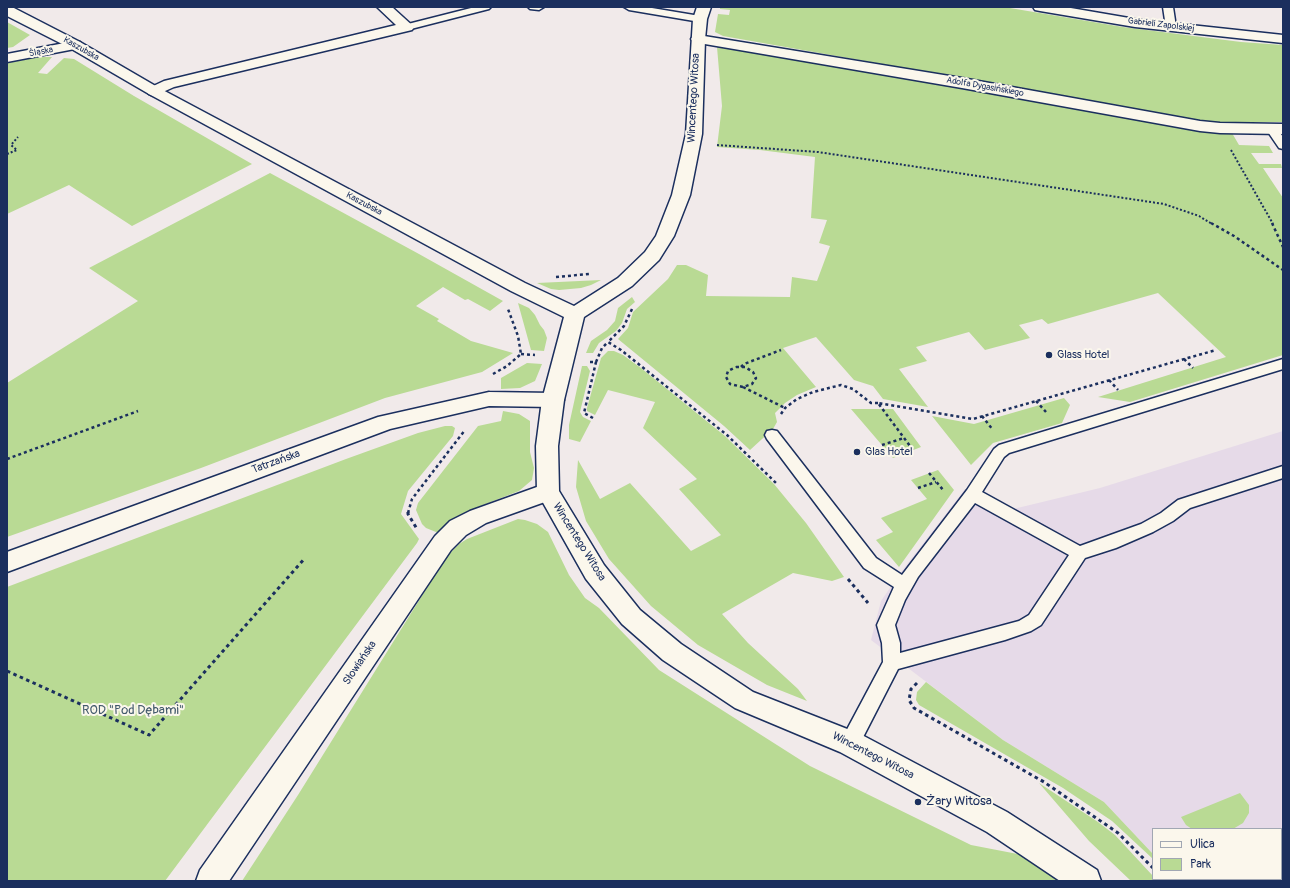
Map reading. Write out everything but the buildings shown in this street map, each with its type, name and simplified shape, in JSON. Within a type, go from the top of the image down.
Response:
[{"type":"street","points":[[384,7],[407,27]]},
{"type":"street","name":"Gabrieli Zapolskiej","points":[[1040,7],[1135,23],[1283,39]]},
{"type":"street","name":"Kaszubska","points":[[7,10],[75,45],[154,91],[518,287],[575,314]]},
{"type":"street","name":"Wincentego Witosa","points":[[702,13],[698,39],[694,134],[681,195],[666,236],[652,256],[625,282],[575,314],[553,400],[547,446],[548,492],[595,572],[631,617],[672,652],[744,700],[850,743],[997,822],[1086,881]]},
{"type":"street","points":[[154,91],[170,84],[407,27]]},
{"type":"street","name":"Adolfa Dygasińskiego","points":[[698,39],[962,83],[1200,126],[1220,128],[1278,129]]},
{"type":"street","name":"Śląska","points":[[7,58],[75,45]]},
{"type":"street","name":"Tatrzańska","points":[[7,562],[386,422],[489,399],[553,400]]},
{"type":"street","name":"Słowiańska","points":[[211,881],[443,543],[458,528],[478,517],[548,492]]},
{"type":"lane","points":[[407,27],[486,7]]},
{"type":"lane","points":[[533,7],[539,7]]},
{"type":"lane","points":[[629,7],[702,13]]},
{"type":"lane","points":[[1168,7],[1171,27]]},
{"type":"lane","name":"Adolfa Dygasińskiego","points":[[1278,129],[1283,146]]},
{"type":"lane","points":[[850,743],[892,663],[891,643],[886,625],[904,585],[912,572],[973,494],[995,457],[1004,449],[1283,364]]},
{"type":"lane","points":[[772,435],[870,564],[904,585]]},
{"type":"lane","points":[[892,663],[1005,633],[1025,626],[1035,620],[1079,553],[1110,543],[1147,528],[1167,517],[1176,508],[1184,504],[1283,472]]},
{"type":"lane","points":[[973,494],[1079,553]]},
{"type":"path","points":[[1220,128],[1274,226],[1283,247]]},
{"type":"path","points":[[7,154],[17,150],[12,145],[18,137]]},
{"type":"path","points":[[692,143],[818,152],[1164,204],[1199,216],[1234,236],[1283,270]]},
{"type":"path","points":[[636,306],[630,311],[624,326],[608,342],[633,359],[727,435],[780,488]]},
{"type":"path","points":[[781,350],[744,364],[740,367],[736,367],[728,371],[726,377],[730,384],[743,387],[785,408]]},
{"type":"path","points":[[772,435],[781,425],[781,414],[785,408],[797,399],[813,392],[841,385],[853,389],[871,403],[973,419],[1216,350]]},
{"type":"path","points":[[593,418],[584,412],[596,362]]},
{"type":"path","points":[[740,367],[753,372],[756,378],[752,384],[743,387]]},
{"type":"path","points":[[878,403],[913,450]]},
{"type":"path","points":[[7,459],[138,411]]},
{"type":"path","points":[[882,445],[904,438]]},
{"type":"path","points":[[918,488],[936,482]]},
{"type":"path","points":[[7,671],[149,736],[305,558]]},
{"type":"path","points":[[846,576],[886,625]]},
{"type":"path","points":[[921,678],[911,689],[910,700],[914,708],[1044,782],[1093,814],[1118,833],[1152,867]]},
{"type":"shaded area","points":[[1283,431],[1283,881],[1179,881],[1178,880],[1282,880],[1282,828],[1152,828],[1152,853],[1104,802],[1003,740],[871,640],[881,601],[901,572],[965,489],[1005,511],[1100,488]]},
{"type":"green space","points":[[720,7],[1004,7],[1123,27],[1241,42],[1283,45],[1283,122],[1211,122],[723,36],[715,32],[718,14],[729,15],[730,10],[720,9]]},
{"type":"green space","points":[[7,22],[30,35],[13,47],[7,48]]},
{"type":"green space","points":[[717,47],[1232,133],[1239,145],[1269,146],[1273,153],[1251,153],[1259,164],[1281,164],[1282,168],[1263,168],[1283,198],[1283,355],[1130,402],[1098,397],[1226,357],[1158,293],[1048,324],[1042,319],[1019,325],[1030,338],[985,350],[969,332],[916,347],[927,361],[899,369],[928,407],[883,399],[873,386],[854,380],[816,337],[783,348],[816,387],[797,395],[785,403],[775,413],[777,422],[773,429],[750,450],[724,426],[618,339],[628,328],[633,312],[668,279],[677,265],[686,265],[708,275],[706,296],[790,297],[792,277],[817,281],[830,246],[819,243],[827,220],[811,218],[815,157],[760,150],[717,147],[722,106]]},
{"type":"green space","points":[[39,57],[52,57],[38,73],[47,74],[64,58],[74,59],[134,96],[252,164],[132,226],[69,185],[7,214],[7,63]]},
{"type":"green space","points":[[270,173],[503,301],[490,311],[468,299],[465,300],[443,287],[416,306],[439,319],[437,321],[471,341],[513,353],[482,372],[385,398],[201,468],[7,537],[7,383],[138,301],[89,268]]},
{"type":"green space","points":[[601,280],[581,288],[559,290],[551,289],[537,283]]},
{"type":"green space","points":[[632,297],[635,302],[627,309],[622,323],[616,331],[599,343],[593,353],[586,353],[591,341],[607,330],[615,321],[618,308]]},
{"type":"green space","points":[[518,303],[529,308],[544,330],[547,338],[544,351],[531,350]]},
{"type":"green space","points":[[608,351],[614,351],[623,355],[641,368],[725,436],[774,484],[806,523],[844,577],[832,581],[793,573],[722,614],[748,643],[798,689],[807,701],[767,685],[698,645],[651,606],[609,559],[586,521],[576,487],[578,460],[600,499],[630,483],[691,551],[721,535],[679,489],[697,479],[643,428],[655,402],[608,390],[595,415],[587,411],[601,358]]},
{"type":"green space","points":[[527,363],[542,364],[535,381],[520,388],[501,389],[501,378]]},
{"type":"green space","points":[[582,366],[587,366],[590,371],[580,412],[583,417],[591,421],[580,442],[569,439],[569,425]]},
{"type":"green space","points":[[1064,398],[1070,405],[1062,423],[993,443],[971,465],[932,416],[974,424]]},
{"type":"green space","points":[[851,409],[893,409],[921,447],[893,458]]},
{"type":"green space","points":[[503,411],[519,414],[530,421],[530,452],[534,468],[532,480],[519,491],[478,507],[462,516],[441,534],[426,528],[422,524],[416,510],[418,503],[478,426],[501,421]]},
{"type":"green space","name":"ROD \"Pod Dębami\"","points":[[445,426],[452,426],[455,428],[453,436],[408,491],[401,514],[419,539],[417,543],[165,881],[7,881],[7,587],[346,459],[418,433]]},
{"type":"green space","points":[[938,470],[954,490],[899,567],[876,540],[893,532],[881,518],[927,499],[911,480]]},
{"type":"green space","points":[[518,519],[537,524],[548,532],[569,575],[585,598],[599,608],[659,670],[810,766],[971,845],[1059,862],[1086,881],[242,881],[298,795],[446,557],[459,544],[467,539]]},
{"type":"green space","points":[[926,682],[1003,740],[1104,802],[1152,853],[1152,858],[1112,821],[1063,788],[919,705],[916,700],[917,692]]},
{"type":"green space","points":[[1039,783],[1115,835],[1152,875],[1152,880],[1158,881],[1131,881],[1089,841]]},
{"type":"green space","points":[[1240,793],[1249,805],[1249,813],[1243,823],[1235,828],[1190,828],[1186,825],[1181,817]]},
{"type":"place","name":"Glass Hotel","points":[[1049,355]]},
{"type":"place","name":"Glas Hotel","points":[[857,452]]},
{"type":"place","name":"Żary Witosa","points":[[918,802]]}]
